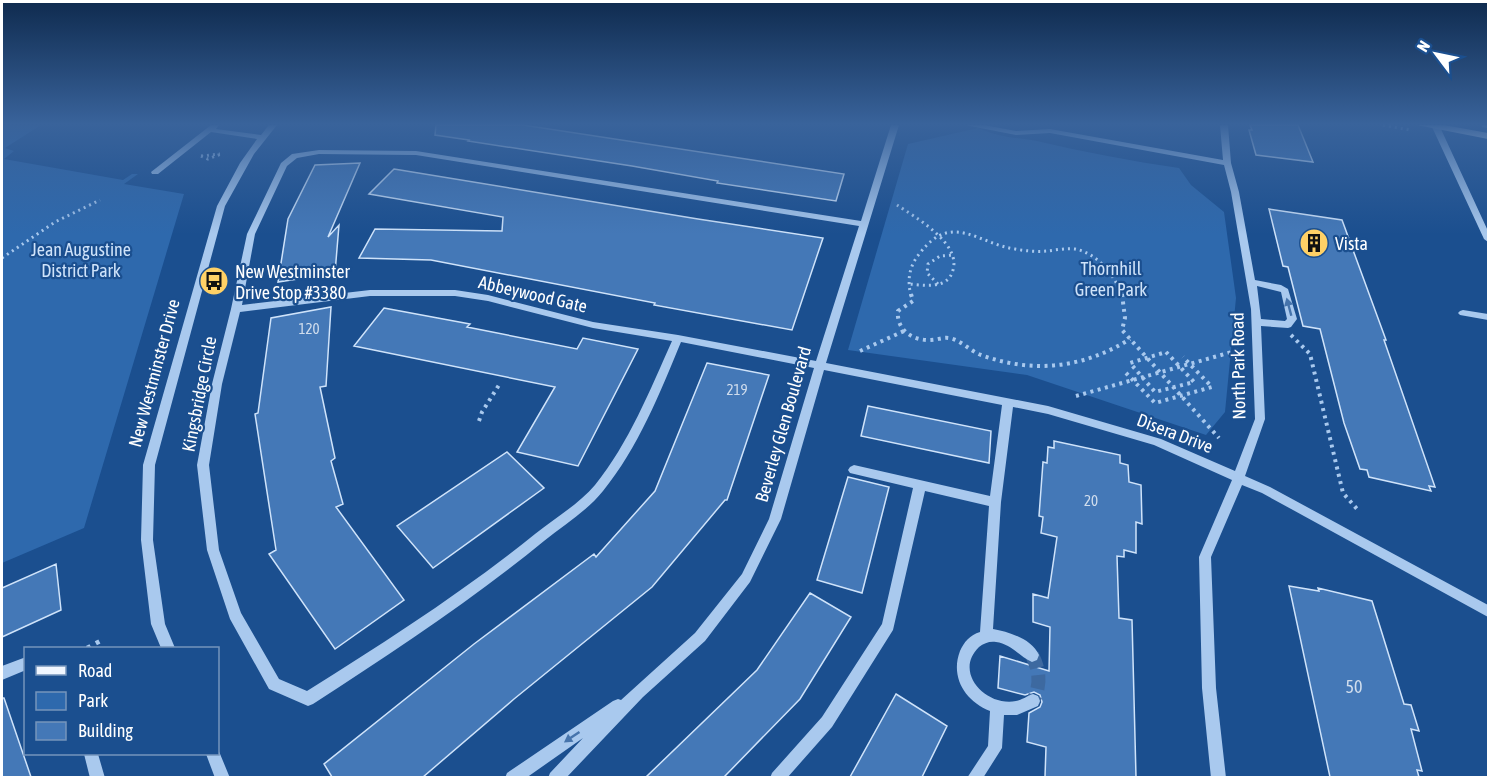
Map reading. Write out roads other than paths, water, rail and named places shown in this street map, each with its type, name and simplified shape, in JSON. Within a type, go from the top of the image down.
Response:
[{"type":"street","points":[[155,172],[169,161]]},
{"type":"street","name":"New Westminster Drive","points":[[168,647],[158,624],[147,540],[148,465],[221,206],[245,161]]},
{"type":"street","name":"Kingsbridge Circle","points":[[288,161],[284,165],[251,234],[236,309],[217,384],[204,465],[213,550],[235,615],[274,684],[308,699],[420,627],[511,561],[598,489],[625,451],[652,398],[678,338]]},
{"type":"street","name":"Kingsbridge Circle","points":[[469,161],[865,224]]},
{"type":"street","name":"Beverley Glen Boulevard","points":[[555,777],[638,692],[700,637],[746,578],[775,519],[884,161]]},
{"type":"street","points":[[1218,161],[1227,163]]},
{"type":"street","points":[[1452,161],[1488,239]]},
{"type":"street","name":"North Park Road","points":[[1219,777],[1209,688],[1205,557],[1239,478],[1260,419],[1256,322],[1251,282],[1235,192],[1227,163]]},
{"type":"street","points":[[1251,282],[1281,288],[1285,291],[1292,319],[1288,325],[1256,322]]},
{"type":"street","name":"Abbeywood Gate","points":[[236,309],[370,292],[432,292],[488,298],[593,325],[678,338],[820,366]]},
{"type":"street","points":[[1462,313],[1488,316]]},
{"type":"street","name":"Disera Drive","points":[[820,366],[1048,410],[1157,442],[1266,490],[1488,611]]},
{"type":"street","points":[[986,635],[995,502],[1008,402]]},
{"type":"street","points":[[854,470],[995,502]]},
{"type":"street","points":[[777,777],[827,722],[888,626],[920,485]]},
{"type":"street","points":[[1032,655],[1011,638],[986,635],[976,639],[968,647],[963,657],[962,669],[974,693],[984,702],[1010,710],[1023,707],[1033,701]]},
{"type":"street","points":[[2,674],[24,664]]},
{"type":"street","name":"Beverley Glen Boulevard","points":[[512,777],[638,692]]},
{"type":"street","points":[[974,777],[995,748],[997,707]]},
{"type":"street","points":[[92,755],[98,777]]},
{"type":"street","points":[[214,755],[223,777]]},
{"type":"tunnel","points":[[1032,655],[1037,667],[1038,678],[1033,701]]},
{"type":"place","name":"Vista","points":[[1314,243]]},
{"type":"place","name":"New Westminster Drive Stop #3380","points":[[214,281]]},
{"type":"park label","name":"Jean Augustine District Park","points":[[81,259]]},
{"type":"park label","name":"Thornhill Green Park","points":[[1111,278]]}]
